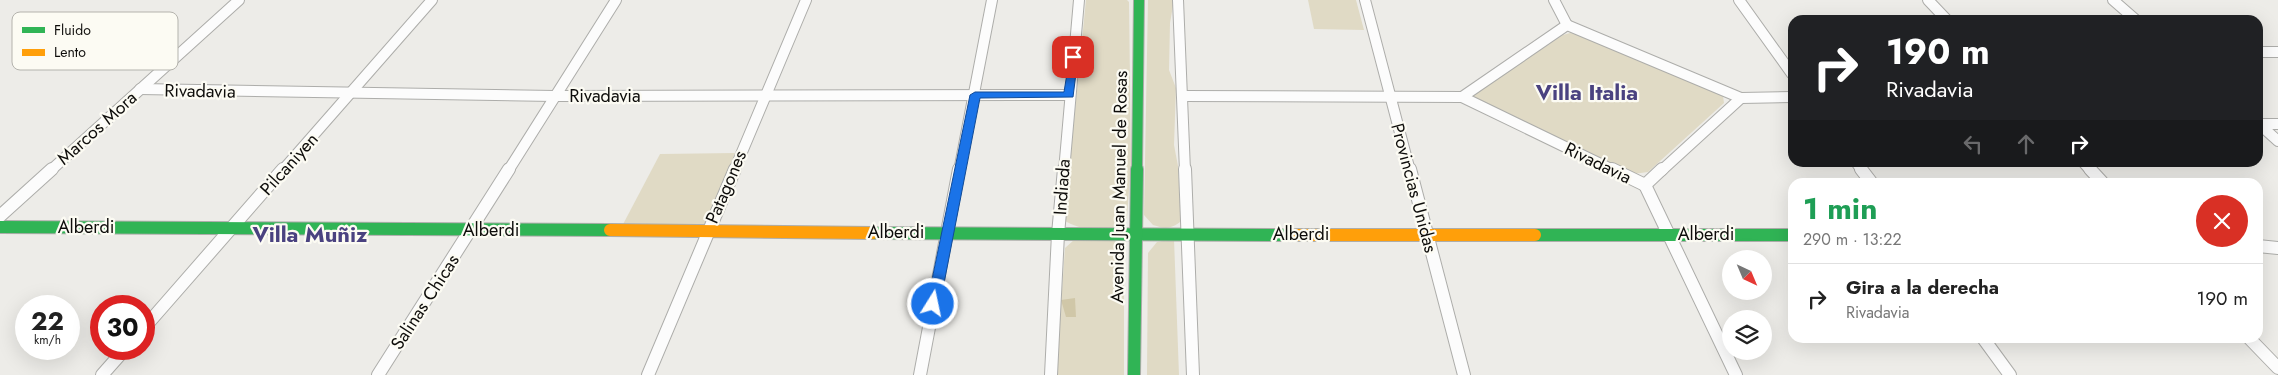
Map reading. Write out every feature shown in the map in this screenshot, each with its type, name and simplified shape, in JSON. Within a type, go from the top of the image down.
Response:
[{"type":"street","name":"Marcos Mora","points":[[178,55],[239,0]]},
{"type":"street","name":"Pilcaniyen","points":[[155,315],[352,94],[432,0]]},
{"type":"street","name":"Salinas Chicas","points":[[378,375],[616,0]]},
{"type":"street","name":"Patagones","points":[[648,375],[806,0]]},
{"type":"street","points":[[920,375],[992,0]]},
{"type":"street","name":"Indiada","points":[[1051,375],[1058,234],[1079,0]]},
{"type":"street","name":"Avenida Juan Manuel de Rosas","points":[[1134,375],[1139,0]]},
{"type":"street","points":[[1178,0],[1193,375]]},
{"type":"street","name":"Provincias Unidas","points":[[1365,0],[1464,375]]},
{"type":"street","points":[[1554,0],[1567,25],[1741,98],[1788,97]]},
{"type":"street","points":[[1739,0],[1788,68]]},
{"type":"street","points":[[1928,0],[1942,15]]},
{"type":"street","points":[[2113,0],[2130,15]]},
{"type":"street","points":[[1462,97],[1567,25]]},
{"type":"street","points":[[2263,52],[2278,52]]},
{"type":"street","name":"Marcos Mora","points":[[0,216],[162,70]]},
{"type":"street","name":"Rivadavia","points":[[140,90],[554,96],[1069,95]]},
{"type":"street","name":"Rivadavia","points":[[1182,96],[1390,95],[1462,97],[1646,185],[1741,98]]},
{"type":"street","points":[[2263,124],[2278,124]]},
{"type":"street","points":[[2263,128],[2278,141]]},
{"type":"street","points":[[1860,167],[1868,178]]},
{"type":"street","points":[[2088,167],[2098,178]]},
{"type":"street","points":[[1646,185],[1667,234],[1736,375]]},
{"type":"street","name":"Alberdi","points":[[0,227],[233,226],[471,230],[1187,235],[1426,233],[1788,235]]},
{"type":"street","points":[[2263,246],[2278,248]]},
{"type":"street","points":[[1987,343],[2010,375]]},
{"type":"street","points":[[2254,343],[2278,368]]},
{"type":"street","points":[[102,375],[115,360]]},
{"type":"shaded area","points":[[1086,0],[1127,0],[1129,2],[1131,161],[1127,218],[1114,227],[1105,229],[1078,227],[1064,220]]},
{"type":"shaded area","points":[[1148,0],[1174,0],[1170,23],[1169,70],[1176,88],[1174,145],[1178,166],[1181,221],[1175,226],[1168,227],[1153,225],[1144,215]]},
{"type":"shaded area","points":[[1308,0],[1356,0],[1364,30],[1314,29]]},
{"type":"shaded area","points":[[1570,33],[1578,34],[1723,96],[1724,103],[1648,172],[1633,174],[1476,100],[1473,96],[1563,35]]},
{"type":"shaded area","points":[[735,153],[704,229],[620,230],[660,154]]},
{"type":"shaded area","points":[[1174,239],[1179,375],[1147,375],[1148,253],[1157,242]]},
{"type":"shaded area","points":[[1074,240],[1113,240],[1124,247],[1124,375],[1056,375],[1065,248]]},
{"type":"shaded area","points":[[1075,298],[1076,317],[1066,317],[1061,300]]},
{"type":"traffic: fast","points":[[1134,375],[1139,0]]},
{"type":"traffic: fast","points":[[0,227],[610,230]]},
{"type":"traffic: fast","points":[[873,233],[1291,235]]},
{"type":"traffic: fast","points":[[1535,235],[1788,235]]},
{"type":"traffic: slow","points":[[610,230],[873,233]]},
{"type":"traffic: slow","points":[[1291,235],[1535,235]]},
{"type":"district","name":"Villa Italia","points":[[1587,92]]},
{"type":"district","name":"Villa Muñiz","points":[[310,234]]},
{"type":"route","points":[[933,304],[975,95],[1069,95],[1073,57]]}]
